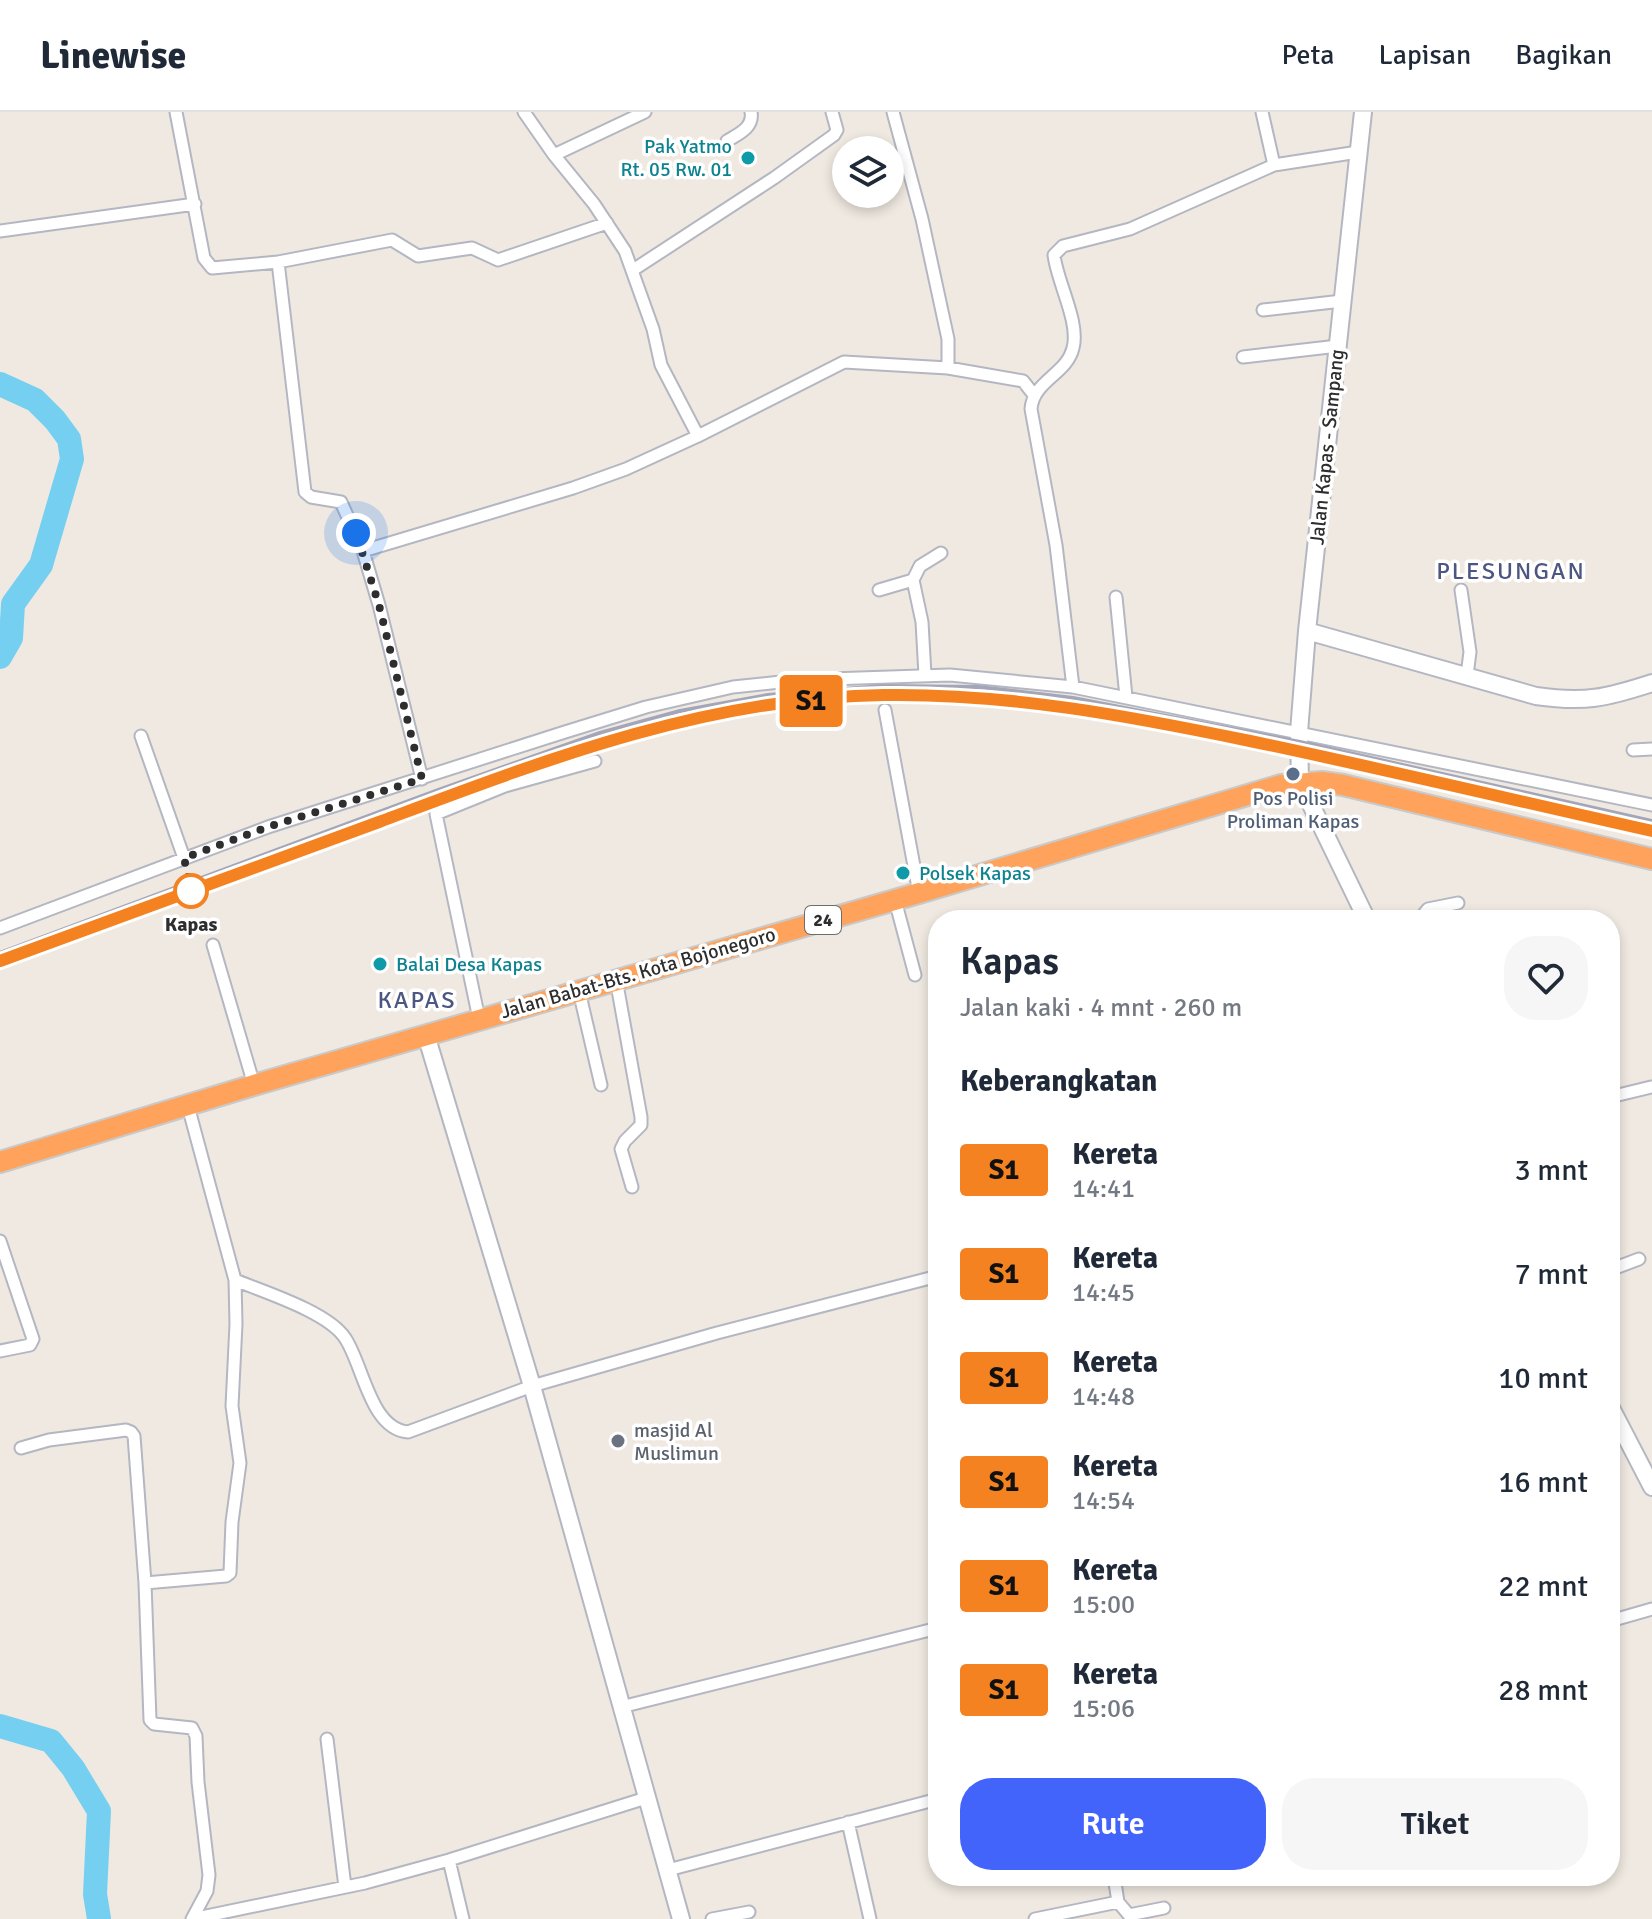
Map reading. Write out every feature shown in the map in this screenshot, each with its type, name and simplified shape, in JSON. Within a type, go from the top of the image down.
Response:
[{"type":"highway","name":"Jalan Babat-Bts. Kota Bojonegoro","points":[[0,1162],[479,1019],[919,893],[1257,790],[1300,782],[1343,785],[1652,859]]},
{"type":"street","points":[[176,112],[204,258],[212,268],[278,262],[392,240],[418,256],[472,248],[498,260],[607,223]]},
{"type":"street","points":[[524,112],[607,223],[633,270],[653,329],[661,365],[698,436]]},
{"type":"street","points":[[554,155],[645,112]]},
{"type":"street","points":[[727,141],[749,126],[753,117],[751,112]]},
{"type":"street","points":[[633,270],[834,135],[837,130],[832,112]]},
{"type":"street","points":[[893,112],[922,219],[948,339],[948,368]]},
{"type":"street","points":[[1262,112],[1274,165]]},
{"type":"street","name":"Jalan Kapas - Sampang","points":[[1300,782],[1299,732],[1307,631],[1363,112]]},
{"type":"street","points":[[1073,687],[1056,545],[1032,418],[1034,395],[1063,365],[1074,345],[1069,306],[1056,269],[1054,255],[1057,249],[1130,229],[1274,165],[1358,152]]},
{"type":"street","points":[[0,231],[195,204]]},
{"type":"street","points":[[278,262],[305,492],[311,497],[337,499],[356,533],[386,632],[422,779]]},
{"type":"street","points":[[1263,310],[1342,301]]},
{"type":"street","points":[[1243,357],[1338,346]]},
{"type":"street","points":[[363,551],[626,469],[844,362],[948,368],[1023,381],[1034,395]]},
{"type":"street","points":[[925,675],[922,622],[913,580],[920,566],[941,553]]},
{"type":"street","points":[[879,590],[913,580]]},
{"type":"street","points":[[1461,590],[1470,652],[1467,675]]},
{"type":"street","points":[[1116,597],[1126,697]]},
{"type":"street","points":[[1307,631],[1536,696],[1564,700],[1602,699],[1652,683]]},
{"type":"street","points":[[0,928],[268,827],[646,707],[733,687],[799,680],[950,675],[1073,687],[1652,805]]},
{"type":"street","points":[[885,710],[919,893]]},
{"type":"street","points":[[141,736],[184,858]]},
{"type":"street","points":[[1633,750],[1652,749]]},
{"type":"street","points":[[479,1019],[436,814],[505,786],[595,761]]},
{"type":"street","points":[[1300,782],[1362,910]]},
{"type":"street","points":[[895,900],[915,975]]},
{"type":"street","points":[[1427,910],[1458,903]]},
{"type":"street","points":[[213,945],[254,1085]]},
{"type":"street","points":[[616,979],[641,1117],[641,1125],[621,1149],[632,1187]]},
{"type":"street","points":[[579,991],[601,1085]]},
{"type":"street","points":[[426,1035],[532,1386],[681,1919]]},
{"type":"street","points":[[1620,1095],[1651,1087]]},
{"type":"street","points":[[145,1583],[226,1576],[230,1573],[232,1522],[240,1463],[232,1406],[235,1280],[188,1106]]},
{"type":"street","points":[[0,1241],[33,1339],[30,1345],[23,1348],[0,1351]]},
{"type":"street","points":[[1620,1266],[1639,1259]]},
{"type":"street","points":[[235,1280],[302,1307],[344,1335],[364,1384],[386,1423],[398,1431],[408,1432],[532,1386],[717,1333],[928,1279]]},
{"type":"street","points":[[21,1448],[49,1440],[126,1430],[134,1436],[145,1583],[150,1720],[154,1724],[192,1728],[196,1736],[199,1797],[209,1875],[207,1891],[192,1919]]},
{"type":"street","points":[[1620,1435],[1652,1487]]},
{"type":"street","points":[[1620,1618],[1652,1609]]},
{"type":"street","points":[[621,1707],[928,1630]]},
{"type":"street","points":[[327,1739],[345,1887]]},
{"type":"street","points":[[192,1919],[345,1887],[449,1860],[646,1798]]},
{"type":"street","points":[[668,1870],[928,1802]]},
{"type":"street","points":[[848,1822],[870,1919]]},
{"type":"street","points":[[449,1860],[463,1919]]},
{"type":"street","points":[[1116,1886],[1118,1902],[1129,1915],[1164,1908]]},
{"type":"street","points":[[1035,1919],[1118,1902]]},
{"type":"street","points":[[712,1919],[749,1912]]},
{"type":"waterway","points":[[0,384],[35,400],[55,420],[69,439],[72,459],[41,565],[13,604],[11,638],[0,657]]},
{"type":"waterway","points":[[0,1726],[51,1741],[73,1768],[99,1811],[95,1894],[99,1919]]},
{"type":"railway","points":[[0,953],[600,733],[680,711],[768,695],[883,686],[979,687],[1073,698],[1300,742],[1652,821]]},
{"type":"train","name":"S1","points":[[0,961],[490,780],[603,742],[683,720],[768,704],[881,695],[982,698],[1075,708],[1300,752],[1652,831]]},
{"type":"place","name":"Pak Yatmo Rt. 05 Rw. 01","points":[[748,158]]},
{"type":"place","name":"Pos Polisi Proliman Kapas","points":[[1293,774]]},
{"type":"place","name":"Polsek Kapas","points":[[903,873]]},
{"type":"place","name":"Kapas","points":[[191,891]]},
{"type":"place","name":"Balai Desa Kapas","points":[[380,964]]},
{"type":"place","name":"masjid Al Muslimun","points":[[618,1441]]},
{"type":"district","name":"PLESUNGAN","points":[[1511,571]]},
{"type":"district","name":"KAPAS","points":[[417,1000]]},
{"type":"route","points":[[191,891],[184,858],[268,827],[422,779],[379,605],[356,533]]}]
